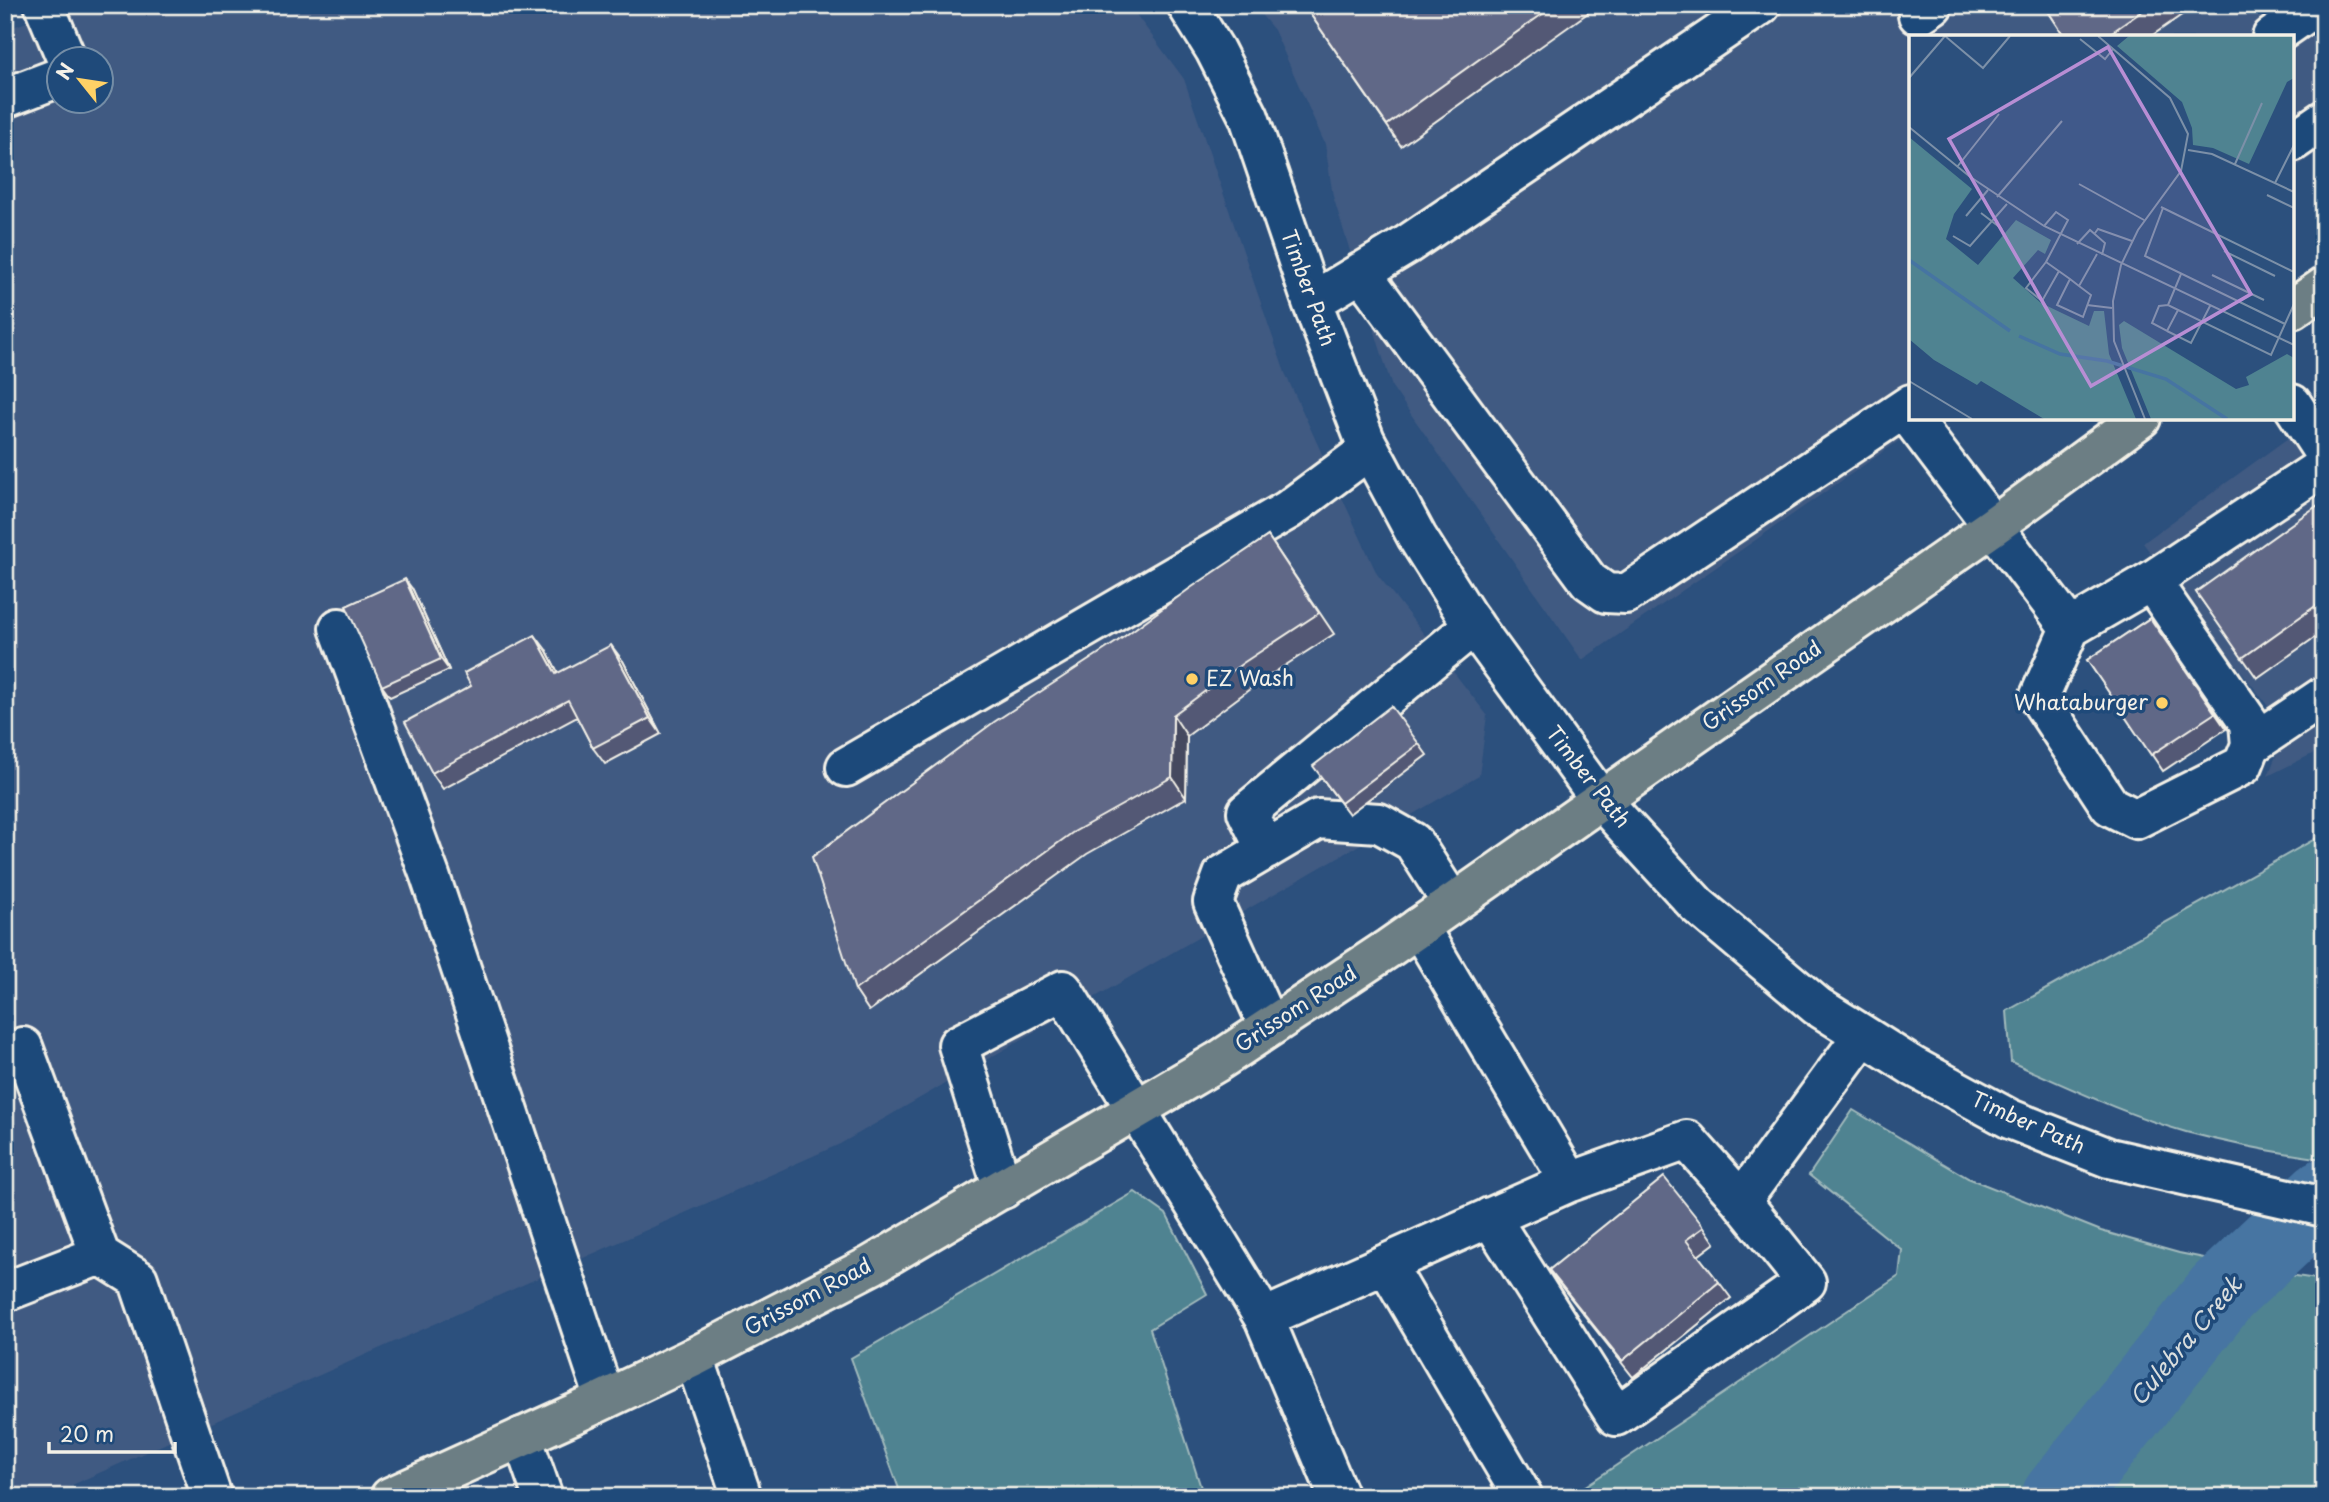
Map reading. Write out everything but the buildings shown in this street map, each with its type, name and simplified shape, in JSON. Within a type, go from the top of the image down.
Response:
[{"type":"main road","points":[[2294,308],[2324,287]]},
{"type":"main road","name":"Grissom Road","points":[[390,1497],[694,1357],[872,1265],[1217,1062],[1419,927],[1992,527],[2138,420]]},
{"type":"street","points":[[44,5],[60,46]]},
{"type":"street","name":"Timber Path","points":[[1187,5],[1215,50],[1249,117],[1312,302],[1370,449],[1417,537],[1474,625],[1600,799],[1697,905],[1817,1006],[1914,1067],[2010,1119],[2109,1158],[2324,1207]]},
{"type":"street","points":[[1312,302],[1405,246],[1761,5]]},
{"type":"street","points":[[2275,35],[2318,5]]},
{"type":"street","points":[[5,98],[46,82]]},
{"type":"street","points":[[2294,141],[2324,120]]},
{"type":"street","points":[[1361,272],[1589,581],[1606,593],[1626,594],[1907,406]]},
{"type":"street","points":[[2294,407],[2324,453]]},
{"type":"street","points":[[1917,420],[1992,527],[2070,628]]},
{"type":"street","points":[[846,767],[1288,510],[1370,449]]},
{"type":"street","points":[[2151,581],[2249,723],[2251,745],[2243,765],[2136,819],[2110,806],[2039,698],[2070,628],[2151,581],[2324,466]]},
{"type":"street","points":[[1266,850],[1247,812],[1474,625]]},
{"type":"street","points":[[339,628],[430,876],[605,1399]]},
{"type":"street","points":[[2251,745],[2324,696]]},
{"type":"street","points":[[1269,1027],[1213,902],[1223,875],[1318,820],[1378,823],[1413,842],[1452,904]]},
{"type":"street","points":[[1419,927],[1570,1182]]},
{"type":"street","points":[[1003,1189],[958,1045],[1063,990],[1264,1318],[1339,1497]]},
{"type":"street","points":[[1741,1201],[1863,1035]]},
{"type":"street","points":[[23,1047],[100,1255],[138,1279],[212,1497]]},
{"type":"street","points":[[1264,1318],[1490,1216],[1570,1182],[1687,1140],[1741,1201],[1806,1282],[1616,1416],[1490,1216]]},
{"type":"street","points":[[5,1292],[100,1255]]},
{"type":"street","points":[[1386,1264],[1523,1497]]},
{"type":"street","points":[[694,1357],[742,1497]]},
{"type":"street","points":[[522,1437],[544,1497]]},
{"type":"shaded area","points":[[74,5],[1129,5],[1184,79],[1285,373],[1377,574],[1487,715],[1479,776],[840,1144],[45,1497],[5,1497],[5,30]]},
{"type":"shaded area","points":[[1253,5],[2324,5],[2324,148],[2294,169],[2294,35],[1909,35],[1909,420],[1929,420],[1582,660],[1392,387],[1333,196],[1325,144],[1274,30]]},
{"type":"shaded area","points":[[2324,412],[2324,748],[2268,776],[2281,743],[2274,714],[2143,543]]},
{"type":"green space","points":[[2324,834],[2324,1159],[2272,1151],[2186,1132],[2097,1100],[2011,1062],[2007,1011]]},
{"type":"green space","points":[[1853,1110],[1968,1178],[2101,1231],[2179,1253],[2324,1280],[2324,1497],[1569,1497],[1899,1276],[1902,1250],[1809,1175]]},
{"type":"green space","points":[[1135,1192],[1166,1214],[1207,1294],[1150,1329],[1204,1497],[902,1497],[851,1358]]},
{"type":"waterway","name":"Culebra Creek","points":[[2059,1497],[2222,1292],[2324,1196]]},
{"type":"place","name":"EZ Wash","points":[[1192,679]]},
{"type":"place","name":"Whataburger","points":[[2162,703]]}]
